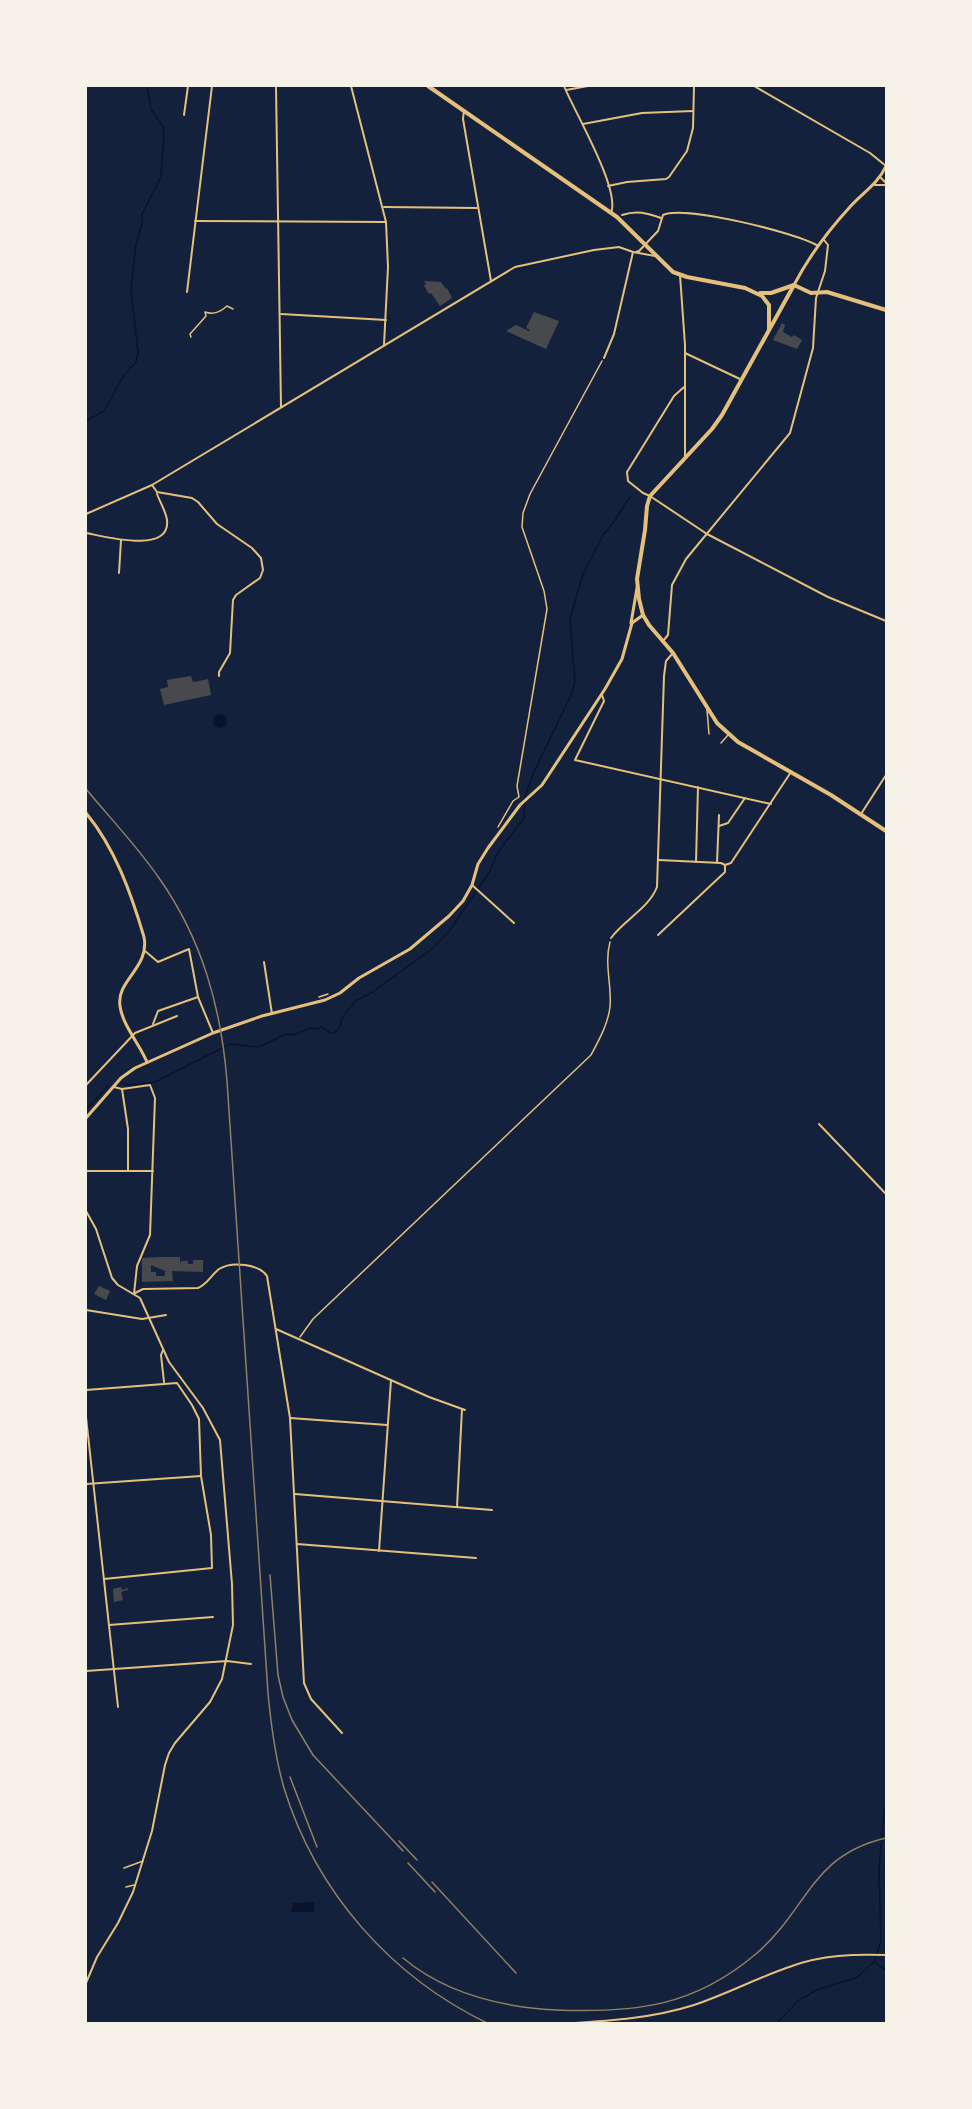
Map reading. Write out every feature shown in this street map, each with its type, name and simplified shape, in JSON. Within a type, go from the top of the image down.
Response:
[{"type":"main road","points":[[428,86],[617,217],[668,268],[680,275],[756,292],[771,293],[794,285],[811,293],[835,294],[886,310]]},
{"type":"main road","points":[[794,285],[717,422],[650,496],[637,587],[643,615],[673,653],[707,709],[728,734],[886,831]]},
{"type":"main road","points":[[756,292],[764,297],[769,305],[771,319],[769,331]]},
{"type":"street","points":[[184,115],[188,86]]},
{"type":"street","points":[[187,292],[212,86]]},
{"type":"street","points":[[276,86],[281,407]]},
{"type":"street","points":[[351,86],[386,222],[388,267],[384,345]]},
{"type":"street","points":[[564,86],[583,124],[608,186],[614,207],[611,213]]},
{"type":"street","points":[[566,90],[588,86]]},
{"type":"street","points":[[608,186],[669,177],[687,151],[693,128],[694,86]]},
{"type":"street","points":[[754,86],[870,153],[886,166],[874,185],[848,208],[818,246],[794,285]]},
{"type":"street","points":[[464,110],[462,116],[491,281]]},
{"type":"street","points":[[583,124],[642,113],[693,111]]},
{"type":"street","points":[[880,177],[886,184]]},
{"type":"street","points":[[874,185],[886,184]]},
{"type":"street","points":[[383,207],[477,208]]},
{"type":"street","points":[[622,215],[642,212],[661,218]]},
{"type":"street","points":[[633,252],[639,251],[658,231],[661,218],[666,213],[695,213],[804,238],[818,246]]},
{"type":"street","points":[[195,222],[386,222]]},
{"type":"street","points":[[663,641],[668,633],[672,585],[686,559],[790,433],[813,348],[818,293],[827,265],[828,244],[824,240]]},
{"type":"street","points":[[86,514],[152,485],[515,267],[619,247],[657,257]]},
{"type":"street","points":[[604,358],[614,334],[633,252]]},
{"type":"street","points":[[680,275],[685,353],[685,457]]},
{"type":"street","points":[[280,314],[386,320]]},
{"type":"street","points":[[685,353],[742,380]]},
{"type":"street","points":[[684,387],[674,396],[627,472],[628,481],[707,534],[828,597],[886,621]]},
{"type":"street","points":[[86,533],[121,540],[156,540],[164,532],[167,522],[157,492],[152,485]]},
{"type":"street","points":[[157,492],[192,498],[217,524],[252,548],[261,558],[263,570],[261,578],[236,595],[233,600],[230,653],[219,676]]},
{"type":"street","points":[[119,573],[121,540]]},
{"type":"street","points":[[86,1118],[124,1075],[147,1062],[213,1033],[325,1000],[340,993],[359,978],[410,949],[448,916],[463,901],[472,885],[478,864],[498,831],[522,802],[542,785],[602,695],[622,659],[631,625],[637,587]]},
{"type":"street","points":[[631,625],[643,615]]},
{"type":"street","points":[[611,938],[655,892],[658,883],[664,676],[666,661],[673,653]]},
{"type":"street","points":[[602,695],[604,701],[574,760],[771,804]]},
{"type":"street","points":[[659,860],[725,865],[731,863],[791,772]]},
{"type":"street","points":[[861,814],[886,775]]},
{"type":"street","points":[[696,862],[698,786]]},
{"type":"street","points":[[719,826],[728,823],[745,798]]},
{"type":"street","points":[[86,813],[102,833],[112,852],[145,940],[145,951],[140,965],[120,997],[121,1011],[147,1062]]},
{"type":"street","points":[[717,863],[719,815]]},
{"type":"street","points":[[658,936],[725,872],[725,865]]},
{"type":"street","points":[[472,885],[514,923]]},
{"type":"street","points":[[145,951],[158,962],[189,949],[198,997],[213,1033]]},
{"type":"street","points":[[264,962],[272,1014]]},
{"type":"street","points":[[153,1024],[158,1011],[198,997]]},
{"type":"street","points":[[86,1085],[136,1032],[177,1016]]},
{"type":"street","points":[[113,1086],[122,1089],[150,1085],[155,1098],[150,1235],[137,1266],[134,1294]]},
{"type":"street","points":[[122,1089],[128,1129],[128,1171]]},
{"type":"street","points":[[819,1124],[886,1194]]},
{"type":"street","points":[[86,1171],[153,1171]]},
{"type":"street","points":[[86,1211],[96,1229],[112,1278],[118,1285],[140,1299],[171,1366],[211,1420],[218,1435],[222,1450],[233,1612],[232,1638],[222,1679],[215,1693],[175,1743],[169,1754],[144,1861],[123,1913],[97,1957],[86,1983]]},
{"type":"street","points":[[134,1294],[143,1289],[198,1288],[205,1285],[219,1269],[226,1266],[256,1266],[266,1274],[270,1286],[290,1418],[304,1683],[311,1699],[342,1733]]},
{"type":"street","points":[[86,1310],[137,1318],[166,1315]]},
{"type":"street","points":[[276,1329],[429,1397],[464,1409],[457,1507]]},
{"type":"street","points":[[163,1350],[161,1355],[164,1382]]},
{"type":"street","points":[[379,1551],[391,1379]]},
{"type":"street","points":[[86,1390],[164,1382],[177,1383],[199,1419],[201,1476],[211,1535],[212,1568],[104,1579]]},
{"type":"street","points":[[86,1417],[118,1707]]},
{"type":"street","points":[[290,1418],[387,1425]]},
{"type":"street","points":[[86,1484],[201,1476]]},
{"type":"street","points":[[294,1494],[492,1510]]},
{"type":"street","points":[[297,1545],[476,1558]]},
{"type":"street","points":[[109,1625],[213,1617]]},
{"type":"street","points":[[86,1671],[227,1661],[251,1664]]},
{"type":"street","points":[[559,2024],[624,2020],[661,2013],[696,2004],[808,1961],[838,1956],[886,1955]]},
{"type":"lane","points":[[707,709],[709,734]]},
{"type":"lane","points":[[721,743],[728,734]]},
{"type":"lane","points":[[124,1868],[144,1861]]},
{"type":"lane","points":[[126,1887],[135,1885]]},
{"type":"path","points":[[191,337],[190,334],[206,316],[205,312],[210,314],[220,312],[227,306],[233,309]]},
{"type":"path","points":[[498,831],[513,801],[519,797],[517,786],[547,609],[546,596],[522,527],[523,513],[530,495],[604,358]]},
{"type":"path","points":[[298,1338],[313,1319],[591,1055],[605,1026],[610,1007],[606,954],[611,938]]},
{"type":"path","points":[[315,999],[333,992]]},
{"type":"water","points":[[217,714],[223,714],[227,721],[223,728],[217,728],[213,724],[213,718]]},
{"type":"water","points":[[314,1902],[314,1912],[291,1912],[293,1903]]},
{"type":"building","points":[[424,281],[441,282],[452,298],[440,306],[431,293],[429,294]]},
{"type":"building","points":[[534,312],[559,321],[546,349],[506,331],[516,325],[529,331],[526,328]]},
{"type":"building","points":[[782,323],[785,325],[783,332],[802,340],[797,349],[773,340]]},
{"type":"building","points":[[191,676],[193,682],[208,679],[211,695],[164,705],[160,689],[168,687],[167,680]]},
{"type":"building","points":[[180,1257],[180,1264],[181,1261],[193,1264],[193,1260],[203,1260],[203,1272],[172,1271],[173,1281],[142,1282],[142,1258]],"holes":[[[151,1265],[165,1271],[165,1276],[156,1276],[156,1272],[151,1272]]]},
{"type":"building","points":[[99,1286],[110,1291],[106,1300],[94,1294]]},
{"type":"building","points":[[121,1587],[122,1590],[128,1588],[128,1590],[121,1592],[123,1600],[114,1602],[113,1589]]},
{"type":"waterway","points":[[86,421],[104,411],[122,378],[136,362],[138,352],[131,289],[136,244],[142,214],[161,177],[164,136],[163,127],[151,109],[147,86]]},
{"type":"waterway","points":[[121,1083],[132,1085],[155,1082],[230,1044],[259,1047],[284,1035],[296,1034],[310,1028],[322,1027],[334,1033],[355,1001],[371,993],[432,949],[450,930],[490,871],[498,852],[524,818],[525,796],[533,774],[575,682],[570,619],[583,574],[603,535],[632,496]]},
{"type":"waterway","points":[[86,1110],[108,1086]]},
{"type":"waterway","points":[[874,1962],[881,1941],[879,1870],[884,1810]]},
{"type":"waterway","points":[[776,2024],[799,2000],[819,1989],[856,1978],[874,1962],[886,1970]]},
{"type":"railway","points":[[86,789],[142,855],[174,901],[198,950],[220,1027],[227,1081],[268,1693],[278,1765],[284,1788],[298,1826],[316,1862],[337,1896],[362,1927],[420,1982],[453,2005],[489,2024]]},
{"type":"railway","points":[[270,1575],[278,1675],[292,1720],[313,1755],[403,1851]]},
{"type":"railway","points":[[290,1777],[317,1847]]},
{"type":"railway","points":[[403,1958],[437,1981],[475,1996],[515,2006],[585,2011],[638,2008],[662,2003],[687,1996],[734,1971],[774,1936],[826,1870],[841,1857],[861,1846],[886,1838]]},
{"type":"railway","points":[[399,1841],[417,1860]]},
{"type":"railway","points":[[408,1863],[435,1892]]},
{"type":"railway","points":[[432,1882],[516,1973]]}]
